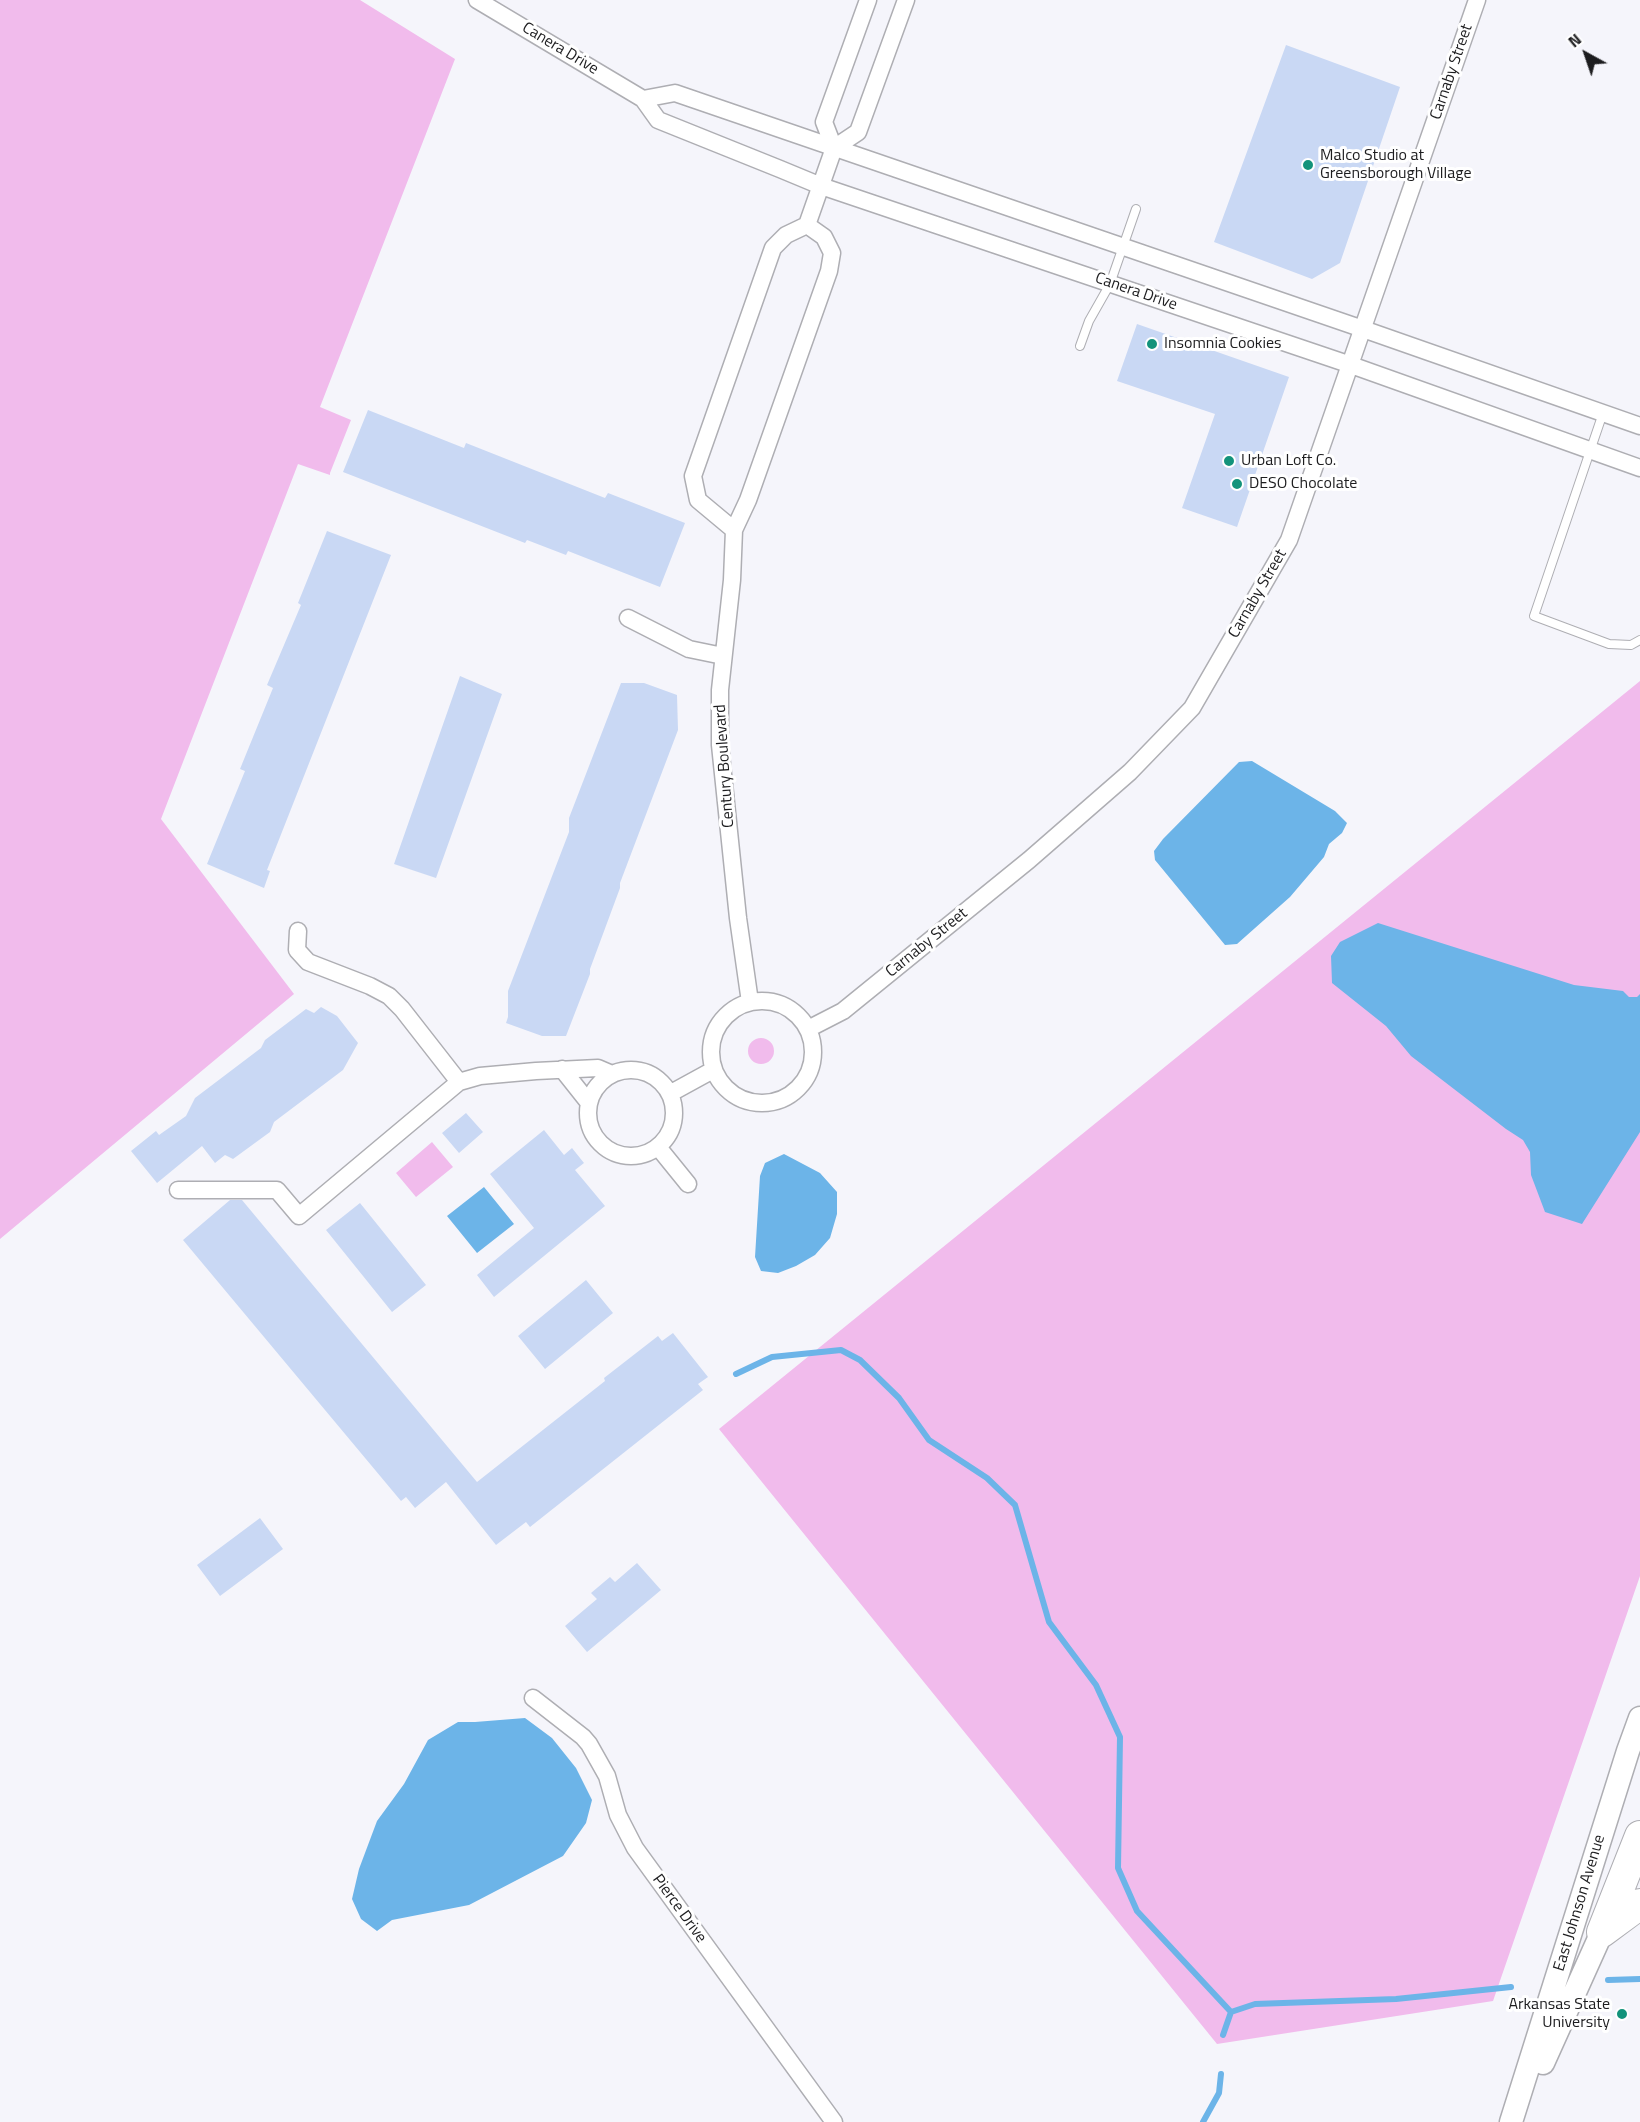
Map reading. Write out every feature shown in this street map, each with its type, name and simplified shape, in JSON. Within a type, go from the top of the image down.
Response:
[{"type":"highway","points":[[1602,1932],[1640,1836]]},
{"type":"highway","points":[[1602,1932],[1640,1904]]},
{"type":"main road","name":"East Johnson Avenue","points":[[1514,2122],[1640,1718]]},
{"type":"main road","name":"East Johnson Avenue","points":[[1514,2122],[1602,1932]]},
{"type":"street","name":"Canera Drive","points":[[477,0],[643,99],[658,120],[821,186],[1351,365],[1640,468]]},
{"type":"street","points":[[834,148],[824,122],[868,0]]},
{"type":"street","points":[[734,530],[698,500],[693,476],[773,248],[786,235],[807,225],[834,148],[858,132],[906,0]]},
{"type":"street","name":"Carnaby Street","points":[[808,1029],[843,1011],[1029,860],[1130,772],[1192,708],[1290,540],[1477,0]]},
{"type":"street","points":[[643,99],[675,93],[1640,426]]},
{"type":"street","name":"Century Boulevard","points":[[750,1002],[738,918],[720,745],[720,690],[732,580],[734,530],[748,500],[829,271],[832,253],[824,237],[807,225]]},
{"type":"street","points":[[628,618],[689,649],[723,656]]},
{"type":"street","points":[[298,931],[297,950],[308,962],[370,986],[389,996],[402,1009],[459,1082]]},
{"type":"street","points":[[767,1001],[783,1005],[798,1015],[808,1029],[813,1045],[812,1061],[806,1077],[796,1090],[782,1100],[766,1103],[749,1102],[734,1096],[722,1085],[713,1070],[710,1053],[717,1027],[734,1009],[750,1002],[767,1001]]},
{"type":"street","points":[[178,1190],[277,1190],[298,1216],[459,1082],[480,1076],[562,1069],[598,1068],[612,1074]]},
{"type":"street","points":[[562,1069],[589,1104]]},
{"type":"street","points":[[625,1070],[639,1070],[652,1074],[663,1082],[670,1094],[674,1107],[674,1122],[668,1136],[658,1147],[646,1153],[634,1156],[621,1155],[598,1141],[591,1130],[588,1117],[589,1104],[594,1091],[612,1074],[625,1070]]},
{"type":"street","points":[[670,1094],[713,1070]]},
{"type":"street","points":[[658,1147],[688,1184]]},
{"type":"street","name":"Pierce Drive","points":[[533,1698],[589,1744],[607,1776],[618,1815],[635,1848],[834,2122]]},
{"type":"lane","points":[[1080,346],[1089,321],[1110,284],[1136,209]]},
{"type":"lane","points":[[1603,413],[1534,616],[1609,644],[1630,645],[1640,640]]},
{"type":"shaded area","points":[[0,0],[360,0],[455,59],[320,407],[351,420],[330,475],[298,464],[161,819],[294,994],[0,1239]]},
{"type":"shaded area","points":[[1640,681],[1640,1576],[1493,2001],[1217,2044],[719,1429]]},
{"type":"shaded area","points":[[761,1038],[770,1042],[774,1051],[770,1060],[761,1064],[752,1060],[748,1051],[752,1042]]},
{"type":"shaded area","points":[[432,1142],[453,1167],[416,1197],[396,1173]]},
{"type":"water","points":[[1252,761],[1335,811],[1347,823],[1342,833],[1329,844],[1324,857],[1290,897],[1237,944],[1225,945],[1155,860],[1154,851],[1239,762]]},
{"type":"water","points":[[1378,923],[1574,985],[1623,991],[1629,997],[1637,997],[1640,994],[1640,1132],[1582,1224],[1545,1212],[1531,1175],[1530,1152],[1523,1140],[1411,1056],[1386,1026],[1332,983],[1331,956],[1340,942]]},
{"type":"water","points":[[784,1154],[820,1173],[837,1192],[837,1214],[830,1238],[815,1255],[778,1273],[761,1271],[755,1257],[760,1176],[765,1163]]},
{"type":"water","points":[[484,1187],[514,1224],[477,1253],[447,1216]]},
{"type":"water","points":[[525,1718],[552,1738],[576,1768],[592,1800],[586,1823],[563,1856],[469,1905],[392,1920],[377,1931],[361,1919],[352,1899],[359,1869],[377,1821],[404,1784],[428,1740],[458,1722]]},
{"type":"building","name":"Malco Studio at Greensborough Village","points":[[1286,45],[1400,87],[1340,263],[1312,279],[1214,242]]},
{"type":"building","name":"Urban Loft Co.","points":[[1137,324],[1289,377],[1237,527],[1182,508],[1215,414],[1117,381]]},
{"type":"building","points":[[368,410],[464,448],[466,443],[605,498],[608,493],[685,523],[660,587],[568,551],[566,555],[527,540],[525,543],[343,472]]},
{"type":"building","points":[[327,531],[391,555],[267,870],[270,871],[264,888],[207,864],[245,771],[240,769],[273,688],[267,685],[301,605],[298,603]]},
{"type":"building","points":[[460,676],[502,694],[436,878],[394,864]]},
{"type":"building","points":[[621,683],[644,683],[677,695],[678,730],[620,883],[590,974],[566,1036],[542,1036],[506,1023],[508,991],[569,832],[569,818]]},
{"type":"building","points":[[321,1007],[337,1016],[358,1043],[343,1070],[274,1122],[270,1132],[233,1159],[225,1155],[215,1163],[202,1146],[157,1183],[131,1151],[156,1131],[159,1135],[186,1116],[195,1098],[261,1048],[265,1040],[306,1009],[314,1013]]},
{"type":"building","points":[[466,1113],[483,1132],[459,1153],[442,1133]]},
{"type":"building","points":[[544,1130],[564,1155],[572,1148],[584,1163],[575,1170],[605,1206],[494,1297],[477,1275],[534,1228],[490,1174]]},
{"type":"building","points":[[230,1200],[242,1200],[477,1482],[658,1336],[662,1341],[673,1333],[708,1377],[698,1384],[703,1390],[530,1527],[526,1522],[496,1545],[446,1482],[415,1508],[406,1497],[401,1501],[183,1240]]},
{"type":"building","points":[[360,1203],[426,1285],[392,1312],[326,1230]]},
{"type":"building","points":[[586,1280],[613,1313],[545,1369],[518,1336]]},
{"type":"building","points":[[260,1518],[283,1549],[220,1596],[197,1565]]},
{"type":"building","points":[[637,1563],[661,1590],[587,1652],[565,1626],[597,1599],[591,1593],[610,1577],[615,1582]]},
{"type":"waterway","points":[[736,1374],[772,1357],[841,1350],[860,1360],[899,1398],[929,1440],[987,1478],[1015,1505],[1049,1622],[1096,1685],[1120,1737],[1118,1868],[1137,1911],[1231,2012],[1255,2004],[1396,1999],[1511,1987]]},
{"type":"waterway","points":[[1608,1980],[1640,1979]]},
{"type":"waterway","points":[[1223,2035],[1231,2012]]},
{"type":"waterway","points":[[1203,2122],[1219,2093],[1221,2074]]},
{"type":"place","name":"Malco Studio at Greensborough Village","points":[[1308,165]]},
{"type":"place","name":"Insomnia Cookies","points":[[1152,344]]},
{"type":"place","name":"Urban Loft Co.","points":[[1229,461]]},
{"type":"place","name":"DESO Chocolate","points":[[1237,484]]},
{"type":"place","name":"Arkansas State University","points":[[1622,2014]]}]
